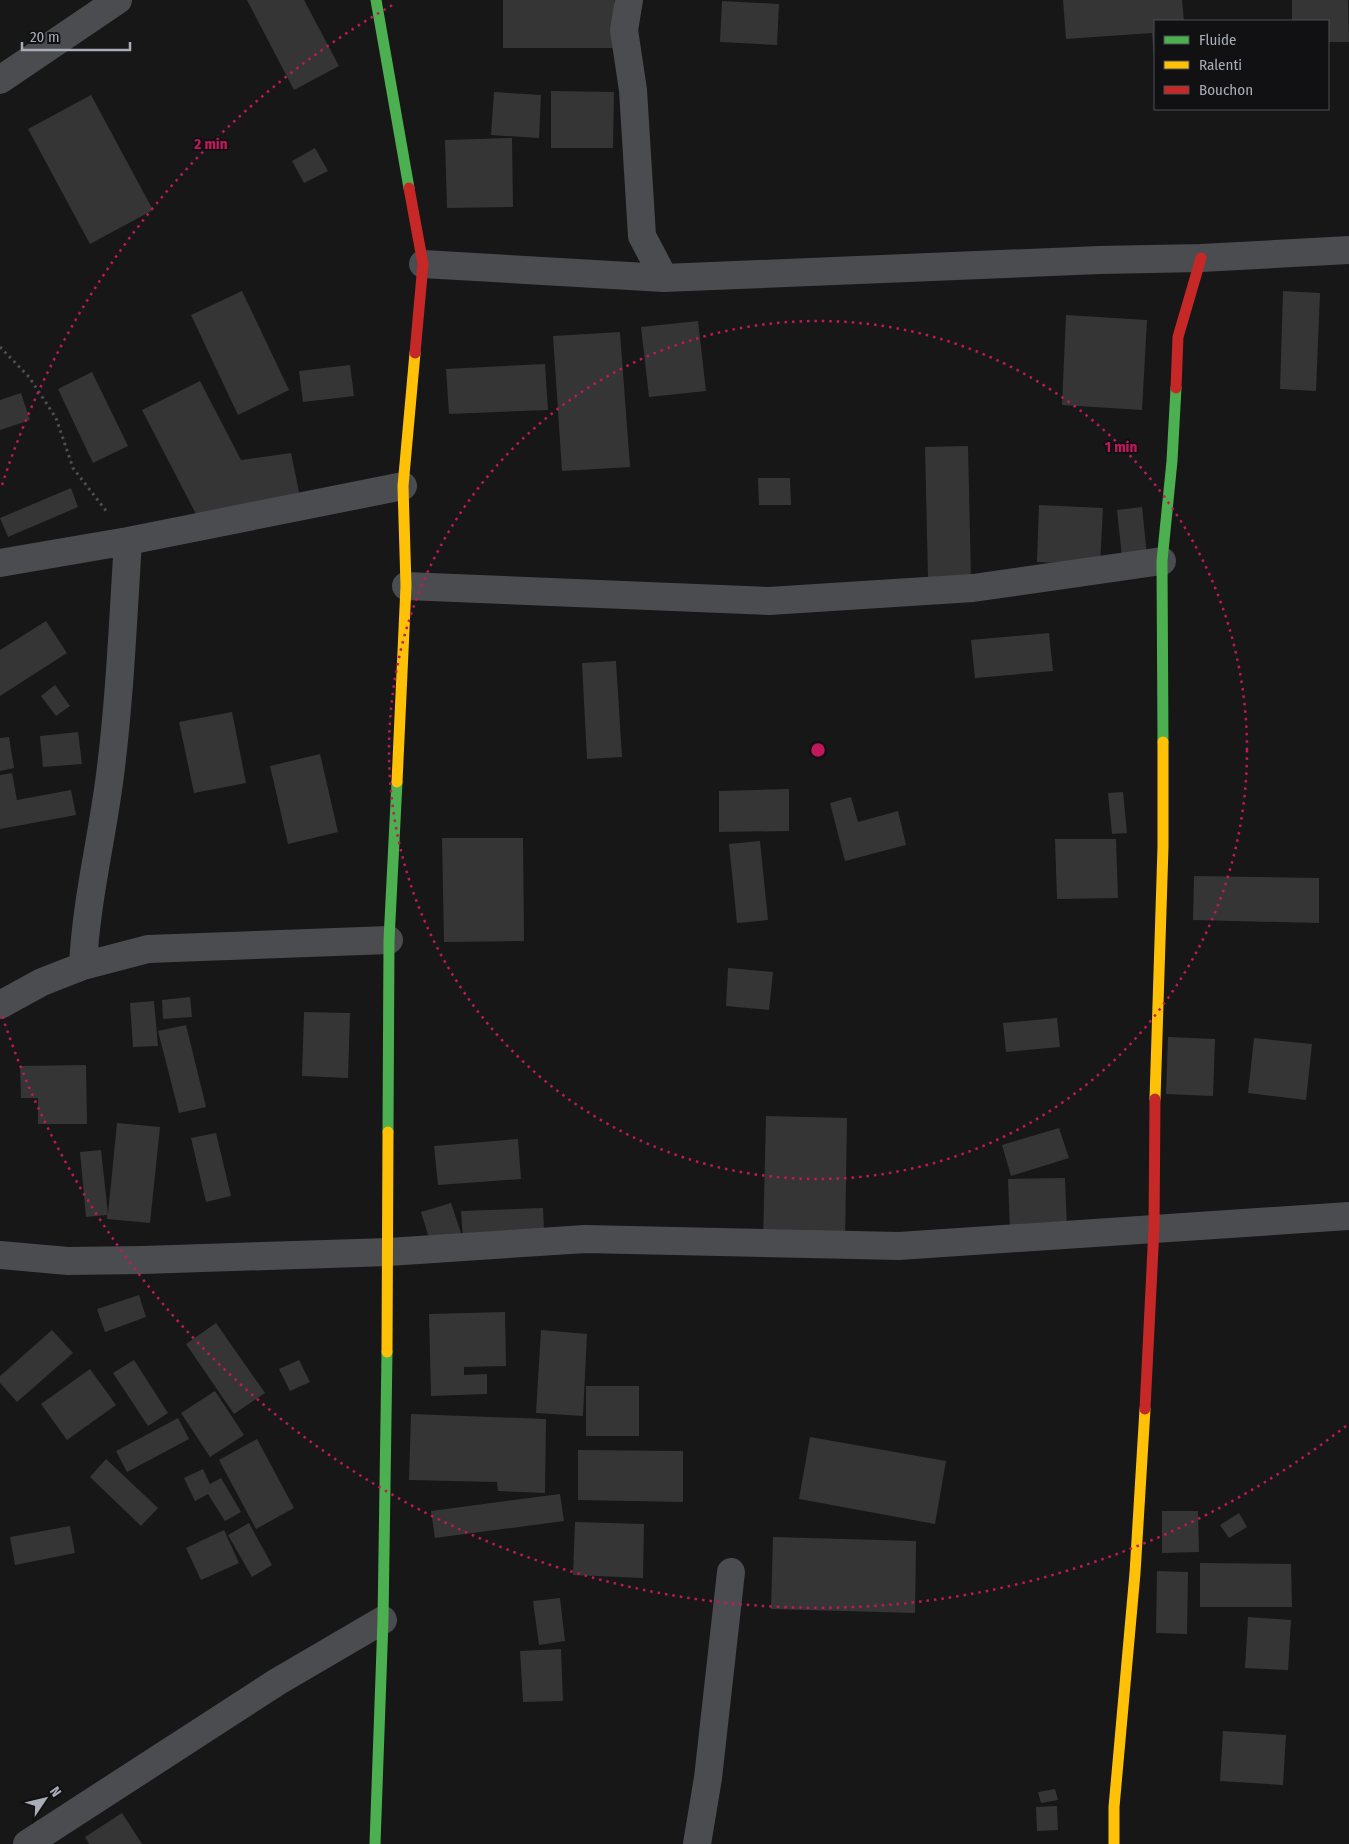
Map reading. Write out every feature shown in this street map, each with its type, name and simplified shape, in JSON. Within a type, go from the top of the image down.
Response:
[{"type":"street","points":[[0,80],[118,0]]},
{"type":"street","points":[[375,1844],[383,1620],[388,1252],[389,940],[406,586],[403,486],[423,264],[391,93],[376,0]]},
{"type":"street","points":[[629,0],[624,30],[633,90],[642,236],[664,278]]},
{"type":"street","points":[[423,264],[664,278],[1100,260],[1201,258],[1349,250]]},
{"type":"street","points":[[1114,1844],[1114,1807],[1134,1573],[1146,1391],[1154,1228],[1155,1081],[1163,847],[1162,561],[1172,461],[1178,337],[1201,258]]},
{"type":"street","points":[[0,563],[128,541],[403,486]]},
{"type":"street","points":[[83,966],[85,928],[103,825],[114,743],[128,541]]},
{"type":"street","points":[[406,586],[769,600],[973,588],[1162,561]]},
{"type":"street","points":[[0,1005],[42,982],[83,966],[148,949],[389,940]]},
{"type":"street","points":[[0,1256],[68,1261],[115,1260],[388,1252],[585,1239],[899,1246],[1349,1216]]},
{"type":"street","points":[[697,1844],[708,1778],[731,1572]]},
{"type":"street","points":[[26,1844],[277,1682],[383,1620]]},
{"type":"path","points":[[0,347],[30,377],[56,418],[73,468],[128,541]]},
{"type":"building","points":[[247,0],[304,0],[339,66],[294,90]]},
{"type":"building","points":[[503,0],[614,0],[614,48],[503,48]]},
{"type":"building","points":[[1063,0],[1182,0],[1184,20],[1154,20],[1154,59],[1152,33],[1066,39]]},
{"type":"building","points":[[1292,0],[1348,0],[1349,42],[1329,42],[1329,20],[1292,20]]},
{"type":"building","points":[[722,1],[779,4],[777,45],[720,42]]},
{"type":"building","points":[[551,91],[614,92],[613,148],[551,148]]},
{"type":"building","points":[[494,92],[541,95],[539,138],[491,135]]},
{"type":"building","points":[[91,95],[153,210],[90,244],[28,129]]},
{"type":"building","points":[[512,138],[513,207],[447,208],[445,140]]},
{"type":"building","points":[[315,148],[328,171],[304,183],[292,161]]},
{"type":"building","points":[[242,291],[289,390],[238,415],[191,315]]},
{"type":"building","points":[[1283,291],[1320,293],[1316,391],[1280,389]]},
{"type":"building","points":[[1066,315],[1147,320],[1142,410],[1062,405]]},
{"type":"building","points":[[698,321],[706,391],[649,397],[641,327]]},
{"type":"building","points":[[620,332],[630,467],[562,471],[553,336]]},
{"type":"building","points":[[545,364],[548,410],[449,414],[446,369]]},
{"type":"building","points":[[350,365],[354,396],[303,402],[299,371]]},
{"type":"building","points":[[92,372],[128,446],[93,463],[58,389]]},
{"type":"building","points":[[200,381],[241,460],[291,453],[300,497],[198,518],[142,410]]},
{"type":"building","points":[[21,393],[30,420],[0,430],[0,400]]},
{"type":"building","points":[[968,446],[971,578],[928,578],[925,447]]},
{"type":"building","points":[[758,478],[790,478],[791,505],[759,505]]},
{"type":"building","points":[[71,488],[78,507],[8,537],[0,518]]},
{"type":"building","points":[[1039,505],[1103,508],[1100,565],[1037,562]]},
{"type":"building","points":[[1142,507],[1147,555],[1122,557],[1117,510]]},
{"type":"building","points":[[46,621],[67,653],[0,696],[0,650]]},
{"type":"building","points":[[1049,633],[1053,671],[975,678],[971,640]]},
{"type":"building","points":[[616,661],[622,757],[587,759],[582,663]]},
{"type":"building","points":[[55,685],[70,706],[56,716],[41,696]]},
{"type":"building","points":[[232,712],[246,783],[194,793],[179,722]]},
{"type":"building","points":[[78,732],[82,764],[43,767],[40,736]]},
{"type":"building","points":[[9,737],[14,768],[0,771],[0,738]]},
{"type":"building","points":[[320,754],[338,832],[288,844],[270,766]]},
{"type":"building","points":[[12,773],[17,800],[71,790],[76,815],[0,829],[0,775]]},
{"type":"building","points":[[789,789],[789,831],[719,832],[719,791]]},
{"type":"building","points":[[1123,792],[1127,833],[1112,834],[1108,793]]},
{"type":"building","points":[[851,797],[858,822],[898,811],[906,845],[845,861],[830,803]]},
{"type":"building","points":[[442,838],[523,838],[524,941],[444,942]]},
{"type":"building","points":[[1055,839],[1116,839],[1118,898],[1057,899]]},
{"type":"building","points":[[760,841],[768,920],[737,923],[729,844]]},
{"type":"building","points":[[1194,876],[1319,878],[1319,923],[1193,920]]},
{"type":"building","points":[[728,968],[773,972],[769,1010],[726,1006]]},
{"type":"building","points":[[190,997],[192,1017],[163,1019],[162,1000]]},
{"type":"building","points":[[154,1001],[158,1046],[133,1047],[130,1003]]},
{"type":"building","points":[[304,1012],[350,1013],[348,1078],[302,1076]]},
{"type":"building","points":[[1057,1018],[1060,1047],[1006,1052],[1003,1023]]},
{"type":"building","points":[[186,1025],[206,1107],[179,1113],[158,1031]]},
{"type":"building","points":[[1168,1037],[1215,1039],[1213,1096],[1166,1094]]},
{"type":"building","points":[[1254,1038],[1312,1044],[1306,1100],[1248,1093]]},
{"type":"building","points":[[86,1065],[87,1124],[38,1124],[38,1098],[21,1098],[20,1066]]},
{"type":"building","points":[[766,1116],[847,1118],[845,1244],[763,1242]]},
{"type":"building","points":[[117,1123],[160,1127],[150,1223],[107,1219],[107,1215],[86,1217],[80,1152],[101,1150],[108,1214]]},
{"type":"building","points":[[1059,1128],[1069,1158],[1011,1176],[1002,1145]]},
{"type":"building","points":[[216,1133],[231,1196],[206,1202],[191,1138]]},
{"type":"building","points":[[518,1139],[521,1179],[438,1185],[434,1146]]},
{"type":"building","points":[[1065,1178],[1067,1230],[1010,1231],[1008,1179]]},
{"type":"building","points":[[451,1203],[463,1239],[461,1211],[543,1208],[545,1253],[436,1260],[421,1212]]},
{"type":"building","points":[[139,1295],[146,1317],[105,1332],[97,1309]]},
{"type":"building","points":[[505,1312],[506,1366],[464,1367],[464,1375],[487,1374],[487,1394],[431,1396],[429,1314]]},
{"type":"building","points":[[216,1323],[265,1393],[234,1414],[186,1344]]},
{"type":"building","points":[[52,1330],[73,1353],[17,1402],[0,1383],[0,1376]]},
{"type":"building","points":[[541,1330],[587,1334],[583,1416],[536,1413]]},
{"type":"building","points":[[134,1360],[168,1413],[148,1426],[113,1373]]},
{"type":"building","points":[[299,1360],[310,1382],[290,1391],[279,1369]]},
{"type":"building","points":[[90,1369],[116,1405],[67,1440],[41,1404]]},
{"type":"building","points":[[586,1386],[639,1386],[639,1436],[586,1436]]},
{"type":"building","points":[[215,1391],[244,1435],[210,1457],[181,1413]]},
{"type":"building","points":[[411,1414],[546,1419],[545,1493],[498,1491],[497,1482],[409,1480]]},
{"type":"building","points":[[178,1418],[189,1439],[127,1472],[116,1451]]},
{"type":"building","points":[[810,1437],[946,1461],[935,1524],[799,1499]]},
{"type":"building","points":[[257,1439],[294,1508],[256,1529],[219,1460]]},
{"type":"building","points":[[578,1450],[683,1451],[683,1502],[578,1500]]},
{"type":"building","points":[[106,1459],[158,1508],[141,1526],[90,1477]]},
{"type":"building","points":[[203,1469],[210,1484],[221,1478],[241,1512],[225,1521],[208,1494],[195,1501],[184,1478]]},
{"type":"building","points":[[560,1494],[564,1521],[435,1538],[431,1511]]},
{"type":"building","points":[[1162,1511],[1198,1511],[1199,1552],[1162,1553]]},
{"type":"building","points":[[1239,1513],[1247,1527],[1229,1538],[1220,1525]]},
{"type":"building","points":[[575,1522],[644,1524],[643,1578],[573,1575]]},
{"type":"building","points":[[249,1523],[272,1565],[252,1577],[228,1535]]},
{"type":"building","points":[[70,1526],[75,1553],[15,1565],[10,1537]]},
{"type":"building","points":[[224,1530],[239,1563],[201,1580],[186,1548]]},
{"type":"building","points":[[773,1537],[916,1541],[915,1613],[771,1609]]},
{"type":"building","points":[[1200,1563],[1291,1564],[1292,1607],[1200,1607]]},
{"type":"building","points":[[1157,1571],[1188,1572],[1187,1634],[1156,1633]]},
{"type":"building","points":[[560,1598],[565,1641],[539,1645],[533,1601]]},
{"type":"building","points":[[1248,1617],[1291,1620],[1288,1670],[1245,1668]]},
{"type":"building","points":[[561,1649],[563,1701],[523,1702],[520,1651]]},
{"type":"building","points":[[1223,1731],[1286,1735],[1283,1785],[1220,1781]]},
{"type":"building","points":[[1055,1789],[1058,1800],[1041,1803],[1038,1792]]},
{"type":"building","points":[[1057,1806],[1058,1830],[1037,1831],[1036,1807]]},
{"type":"building","points":[[122,1813],[142,1844],[89,1844],[85,1837]]},
{"type":"traffic: fast","points":[[376,0],[409,188]]},
{"type":"traffic: fast","points":[[1163,742],[1162,561],[1172,461],[1176,388]]},
{"type":"traffic: fast","points":[[388,1132],[389,940],[397,782]]},
{"type":"traffic: fast","points":[[375,1844],[383,1620],[387,1352]]},
{"type":"traffic: slow","points":[[397,782],[406,586],[403,486],[415,353]]},
{"type":"traffic: slow","points":[[1155,1099],[1163,847],[1163,742]]},
{"type":"traffic: slow","points":[[387,1352],[388,1132]]},
{"type":"traffic: slow","points":[[1114,1844],[1114,1807],[1135,1573],[1145,1409]]},
{"type":"traffic: jam","points":[[409,188],[423,264],[415,353]]},
{"type":"traffic: jam","points":[[1176,388],[1178,337],[1201,258]]},
{"type":"traffic: jam","points":[[1145,1409],[1154,1228],[1155,1099]]}]
